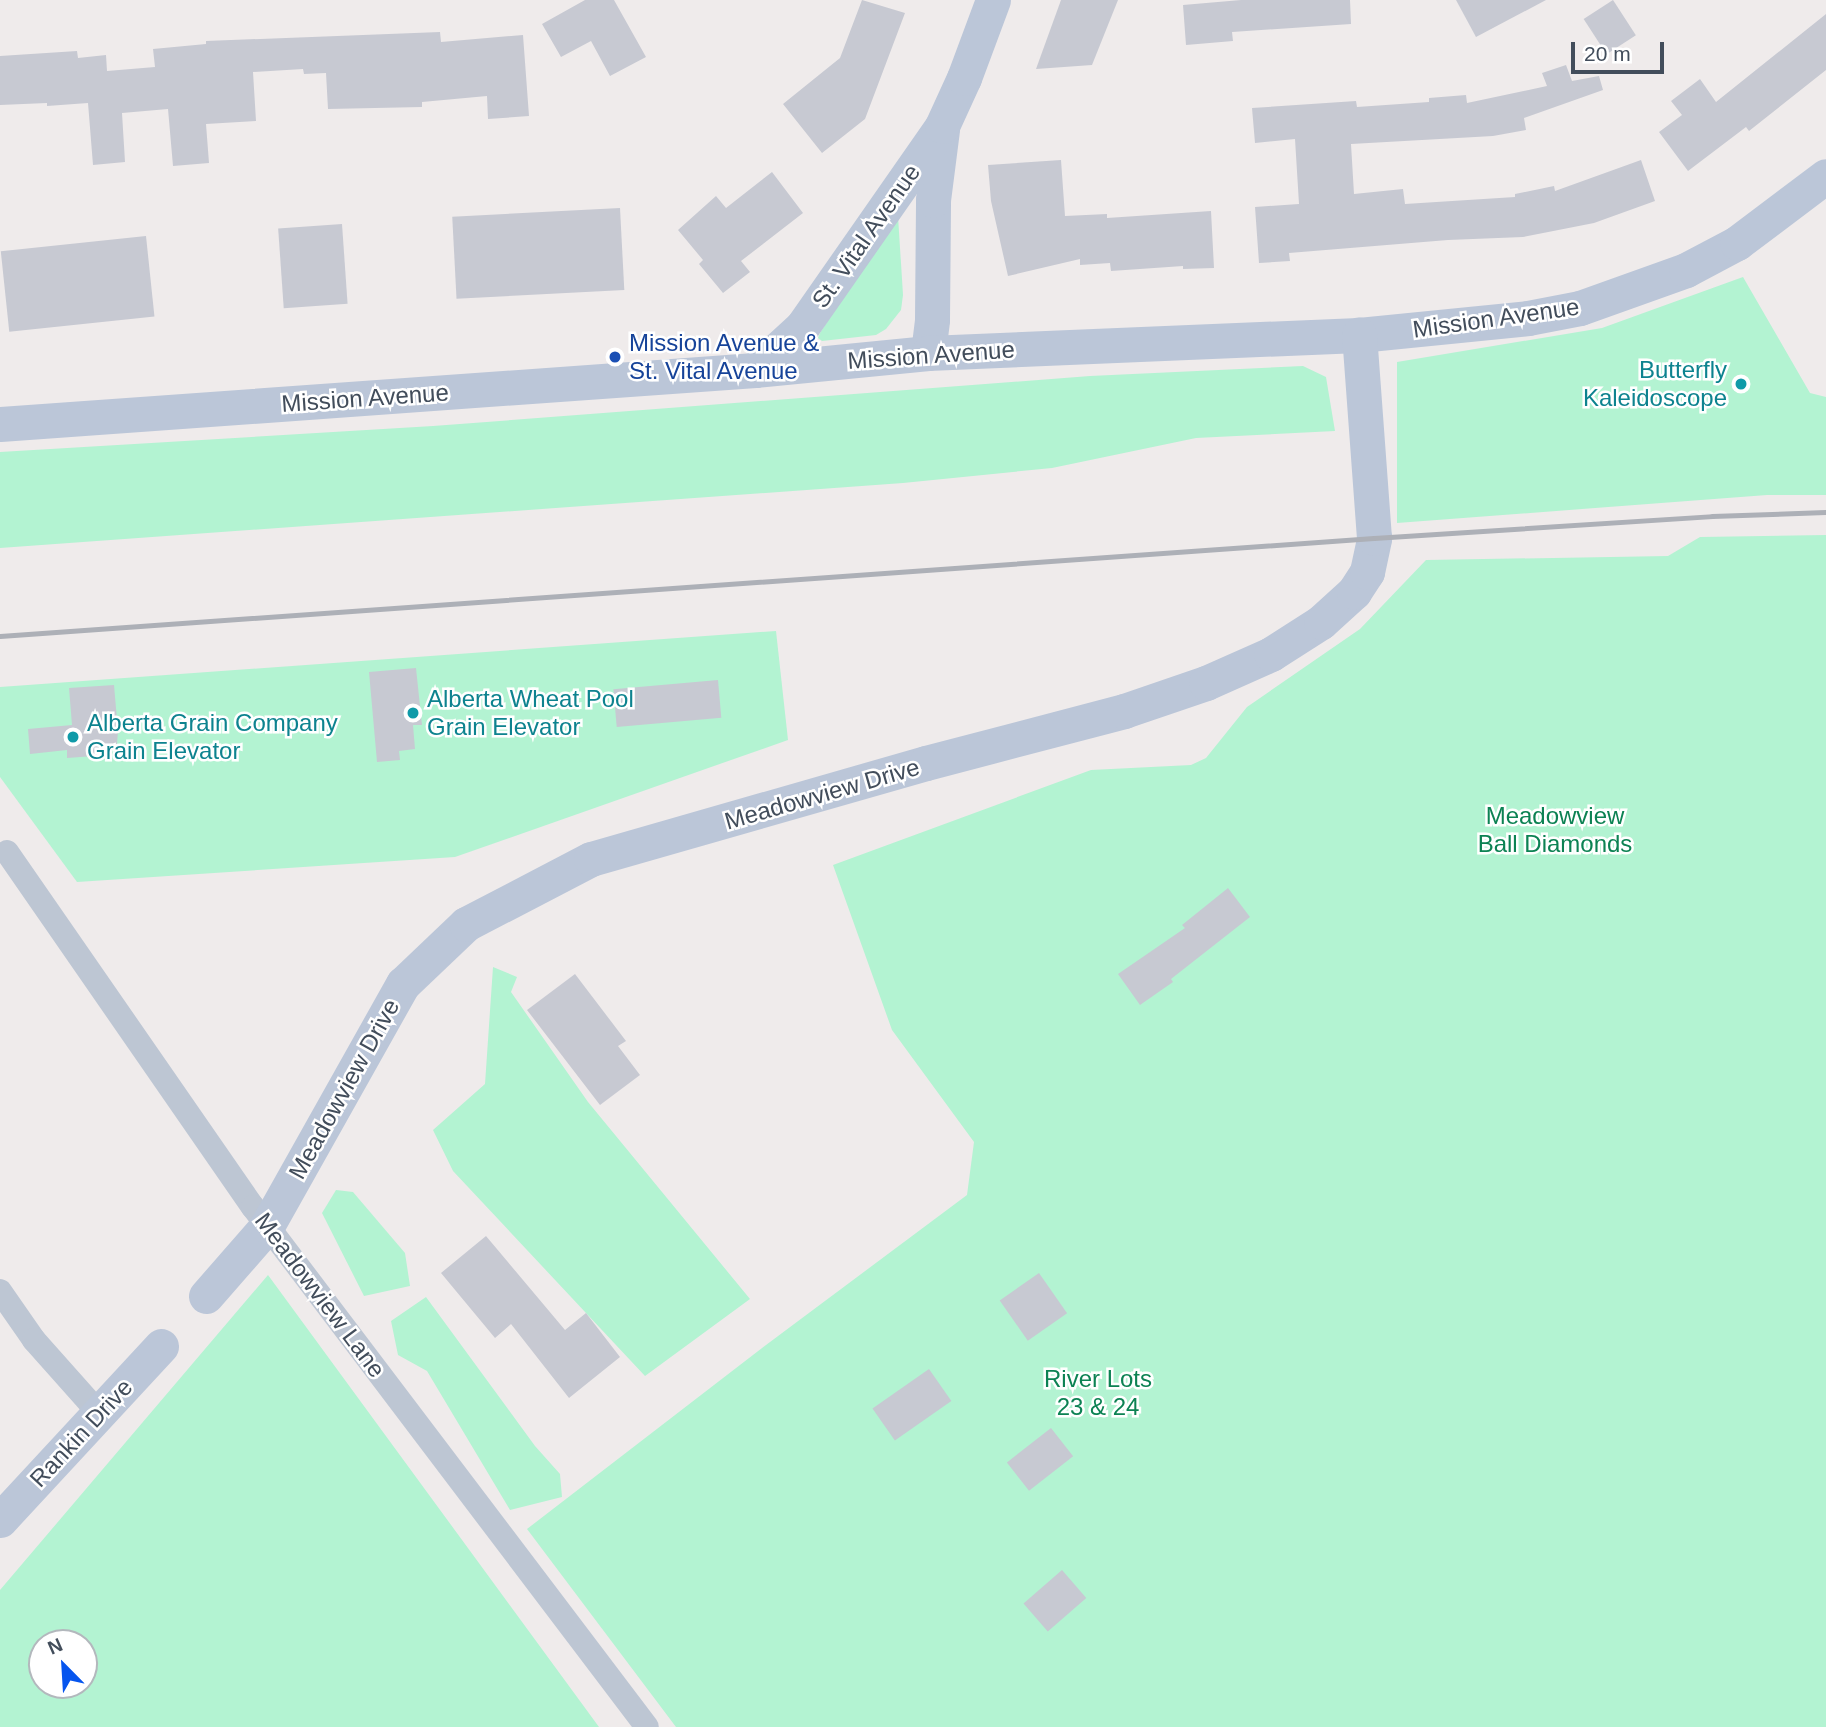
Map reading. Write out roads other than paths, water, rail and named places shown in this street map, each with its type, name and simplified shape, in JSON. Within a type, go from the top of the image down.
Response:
[{"type":"street","name":"St. Vital Avenue","points":[[755,370],[802,327],[942,126],[964,78],[993,0]]},
{"type":"street","name":"St. Vital Avenue","points":[[928,353],[932,319],[933,200],[942,126]]},
{"type":"street","name":"Mission Avenue","points":[[0,425],[755,370],[928,353],[1359,335],[1528,318],[1580,309],[1686,270],[1737,243],[1826,176]]},
{"type":"street","name":"Meadowview Drive","points":[[206,1296],[267,1226],[403,984],[466,924],[592,859],[926,763],[1124,711],[1206,683],[1270,654],[1321,622],[1354,592],[1367,572],[1374,538],[1359,335]]},
{"type":"street","name":"Meadowview Lane","points":[[7,852],[267,1226],[647,1727]]},
{"type":"street","points":[[0,1291],[34,1340],[99,1413]]},
{"type":"street","name":"Rankin Drive","points":[[0,1520],[161,1346]]},
{"type":"railway","points":[[0,636],[1374,538],[1712,516],[1826,512]]},
{"type":"place","name":"Mission Avenue & St. Vital Avenue","points":[[615,357]]},
{"type":"place","name":"Butterfly Kaleidoscope","points":[[1741,384]]},
{"type":"place","name":"Alberta Wheat Pool Grain Elevator","points":[[413,713]]},
{"type":"place","name":"Alberta Grain Company Grain Elevator","points":[[73,737]]},
{"type":"park label","name":"Meadowview Ball Diamonds","points":[[1555,830]]},
{"type":"park label","name":"River Lots 23 & 24","points":[[1098,1393]]}]
